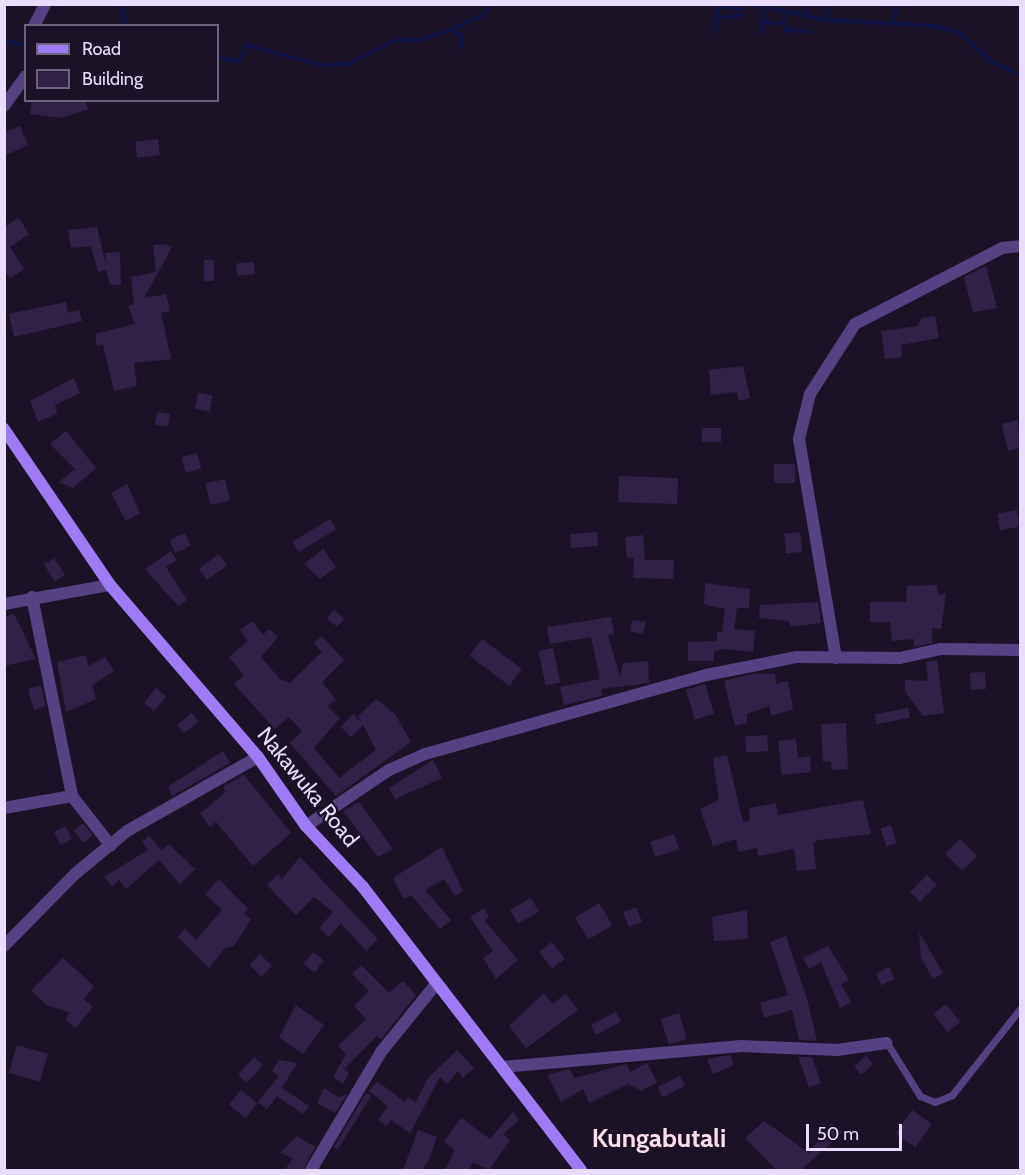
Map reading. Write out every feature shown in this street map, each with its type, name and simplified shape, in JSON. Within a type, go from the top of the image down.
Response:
[{"type":"main road","name":"Nakawuka Road","points":[[4,429],[110,585],[258,757],[306,826],[363,887],[581,1170]]},
{"type":"street","points":[[35,24],[45,4]]},
{"type":"street","points":[[4,106],[24,79]]},
{"type":"street","points":[[836,658],[799,439],[810,394],[855,324],[1002,248],[1020,246]]},
{"type":"street","points":[[4,604],[32,597],[110,585]]},
{"type":"street","points":[[32,597],[72,796],[111,846]]},
{"type":"street","points":[[306,826],[389,770],[488,733],[766,661],[900,658],[941,649],[1020,650]]},
{"type":"street","points":[[4,946],[76,873],[127,831],[258,757]]},
{"type":"street","points":[[4,808],[72,796]]},
{"type":"street","points":[[311,1170],[381,1052],[436,984]]},
{"type":"street","points":[[502,1067],[741,1046],[837,1050],[887,1043]]},
{"type":"lane","points":[[887,1043],[920,1096],[935,1102],[952,1095],[1020,1009]]},
{"type":"building","points":[[32,102],[86,102],[88,109],[61,118],[30,114]]},
{"type":"building","points":[[20,126],[28,145],[4,156],[4,133]]},
{"type":"building","points":[[158,139],[160,155],[137,158],[135,142]]},
{"type":"building","points":[[19,218],[29,234],[10,247],[24,269],[10,278],[4,270],[4,227]]},
{"type":"building","points":[[97,227],[106,266],[105,253],[120,252],[121,285],[110,285],[106,270],[98,272],[91,246],[71,248],[68,230]]},
{"type":"building","points":[[165,244],[172,247],[144,298],[166,294],[170,311],[161,313],[171,359],[134,363],[137,386],[114,391],[103,345],[97,346],[95,334],[135,324],[128,306],[134,304],[131,277],[156,272],[153,245]]},
{"type":"building","points":[[204,260],[214,260],[214,281],[204,281]]},
{"type":"building","points":[[254,262],[255,274],[237,276],[236,264]]},
{"type":"building","points":[[986,266],[997,308],[973,312],[964,277]]},
{"type":"building","points":[[66,302],[68,313],[79,310],[82,321],[14,337],[9,314]]},
{"type":"building","points":[[935,316],[939,338],[901,345],[902,357],[885,359],[881,331],[917,326],[922,318]]},
{"type":"building","points":[[743,366],[750,398],[739,401],[737,392],[711,395],[709,370]]},
{"type":"building","points":[[74,378],[80,393],[55,405],[57,414],[38,422],[30,401]]},
{"type":"building","points":[[198,393],[213,396],[210,412],[195,409]]},
{"type":"building","points":[[157,412],[170,414],[168,427],[155,425]]},
{"type":"building","points":[[1018,420],[1020,448],[1008,451],[1002,424]]},
{"type":"building","points":[[702,428],[721,428],[721,442],[702,442]]},
{"type":"building","points":[[66,431],[96,468],[73,488],[59,482],[75,469],[50,444]]},
{"type":"building","points":[[197,453],[201,468],[186,473],[182,457]]},
{"type":"building","points":[[774,464],[795,464],[795,483],[774,483]]},
{"type":"building","points":[[619,476],[678,478],[677,504],[618,502]]},
{"type":"building","points":[[225,479],[230,500],[210,505],[206,483]]},
{"type":"building","points":[[127,484],[140,513],[126,521],[111,493]]},
{"type":"building","points":[[1017,510],[1020,527],[1000,530],[997,513]]},
{"type":"building","points":[[330,519],[336,529],[298,552],[292,542]]},
{"type":"building","points":[[597,532],[598,546],[571,548],[570,534]]},
{"type":"building","points":[[800,532],[802,552],[786,554],[784,534]]},
{"type":"building","points":[[185,533],[191,546],[176,553],[170,540]]},
{"type":"building","points":[[643,535],[645,560],[674,560],[673,579],[633,578],[634,557],[627,558],[625,537]]},
{"type":"building","points":[[323,549],[336,567],[320,579],[304,564]]},
{"type":"building","points":[[171,551],[177,560],[166,567],[187,600],[178,606],[145,569]]},
{"type":"building","points":[[219,554],[227,565],[207,580],[199,569]]},
{"type":"building","points":[[54,558],[65,575],[55,581],[44,565]]},
{"type":"building","points":[[705,583],[750,589],[749,608],[737,608],[734,629],[755,631],[753,652],[725,649],[714,651],[714,661],[688,661],[688,642],[717,641],[717,632],[722,632],[725,609],[704,604]]},
{"type":"building","points":[[937,585],[938,595],[946,593],[941,629],[932,628],[932,643],[914,647],[914,639],[892,641],[890,622],[870,622],[870,602],[906,602],[907,586]]},
{"type":"building","points":[[818,602],[821,623],[790,627],[789,621],[759,618],[760,605]]},
{"type":"building","points":[[334,610],[344,618],[337,627],[327,619]]},
{"type":"building","points":[[14,614],[36,659],[4,666],[4,617]]},
{"type":"building","points":[[611,617],[614,634],[608,635],[620,677],[623,663],[648,661],[649,683],[601,689],[602,696],[564,705],[560,687],[600,679],[591,637],[550,644],[547,627]]},
{"type":"building","points":[[632,620],[646,622],[643,634],[630,631]]},
{"type":"building","points":[[252,621],[263,635],[269,629],[278,637],[261,657],[280,679],[290,683],[322,652],[314,643],[322,636],[344,660],[322,682],[336,700],[327,706],[340,718],[314,748],[339,778],[376,750],[363,725],[351,737],[341,727],[353,714],[361,722],[358,716],[376,699],[395,714],[411,742],[336,796],[290,743],[302,731],[289,717],[275,729],[234,684],[244,675],[229,657],[248,641],[240,630]]},
{"type":"building","points":[[482,639],[522,669],[509,686],[469,656]]},
{"type":"building","points":[[553,648],[560,682],[546,685],[538,651]]},
{"type":"building","points":[[86,655],[88,666],[105,657],[114,671],[92,685],[96,699],[66,712],[57,662]]},
{"type":"building","points":[[937,660],[944,713],[923,716],[905,691],[905,680],[928,681],[926,662]]},
{"type":"building","points":[[985,672],[986,689],[971,690],[970,673]]},
{"type":"building","points":[[753,674],[775,674],[776,684],[788,681],[793,709],[772,716],[769,706],[747,714],[747,723],[735,726],[724,681]]},
{"type":"building","points":[[705,684],[714,714],[695,719],[686,690]]},
{"type":"building","points":[[41,685],[45,706],[34,710],[28,689]]},
{"type":"building","points":[[156,688],[166,696],[154,711],[144,703]]},
{"type":"building","points":[[908,708],[910,718],[877,724],[875,714]]},
{"type":"building","points":[[192,713],[199,722],[184,733],[177,725]]},
{"type":"building","points":[[846,723],[848,769],[832,770],[831,761],[823,762],[821,724]]},
{"type":"building","points":[[767,735],[768,751],[746,752],[745,737]]},
{"type":"building","points":[[796,739],[798,758],[810,756],[811,772],[782,775],[778,741]]},
{"type":"building","points":[[223,751],[230,763],[172,796],[168,787]]},
{"type":"building","points":[[727,755],[743,822],[750,821],[749,808],[776,803],[778,815],[863,800],[871,834],[818,840],[813,844],[816,869],[797,871],[794,849],[758,856],[757,848],[738,852],[736,839],[713,846],[700,809],[719,800],[713,758]]},
{"type":"building","points":[[433,760],[442,778],[395,799],[389,788]]},
{"type":"building","points":[[244,775],[291,833],[253,866],[216,822],[210,827],[200,813],[225,793],[224,786]]},
{"type":"building","points":[[359,802],[393,849],[378,857],[343,811]]},
{"type":"building","points":[[83,823],[93,836],[83,843],[74,830]]},
{"type":"building","points":[[891,825],[897,843],[886,846],[881,828]]},
{"type":"building","points":[[65,826],[72,839],[61,845],[54,832]]},
{"type":"building","points":[[674,834],[679,849],[655,857],[650,842]]},
{"type":"building","points":[[149,836],[161,850],[169,844],[195,869],[180,884],[159,860],[126,889],[119,880],[112,886],[104,877],[148,850],[142,842]]},
{"type":"building","points":[[960,839],[977,856],[962,871],[945,854]]},
{"type":"building","points":[[442,847],[463,891],[455,896],[444,879],[425,890],[451,920],[440,929],[411,895],[404,899],[393,878]]},
{"type":"building","points":[[300,857],[378,939],[366,951],[341,923],[329,937],[319,928],[333,912],[314,897],[296,915],[267,885],[278,874],[282,879]]},
{"type":"building","points":[[927,875],[937,885],[920,902],[910,892]]},
{"type":"building","points":[[219,879],[248,909],[244,913],[251,919],[234,946],[225,948],[209,968],[178,937],[185,929],[196,940],[222,910],[205,894]]},
{"type":"building","points":[[531,898],[539,912],[518,924],[510,910]]},
{"type":"building","points":[[599,903],[612,925],[588,940],[575,917]]},
{"type":"building","points":[[636,907],[642,922],[629,927],[623,912]]},
{"type":"building","points":[[484,908],[489,917],[484,920],[518,960],[496,979],[483,958],[493,951],[470,917]]},
{"type":"building","points":[[747,910],[748,939],[714,941],[712,917]]},
{"type":"building","points":[[919,932],[943,973],[933,979],[921,958]]},
{"type":"building","points":[[786,936],[807,999],[817,1041],[799,1040],[792,1010],[764,1018],[760,1003],[788,995],[770,942]]},
{"type":"building","points":[[552,942],[565,959],[552,968],[539,952]]},
{"type":"building","points":[[828,946],[849,980],[841,984],[851,1002],[840,1008],[821,962],[809,969],[803,958]]},
{"type":"building","points":[[313,952],[324,961],[314,972],[304,964]]},
{"type":"building","points":[[260,954],[272,966],[261,977],[249,965]]},
{"type":"building","points":[[63,958],[94,986],[84,999],[93,1007],[75,1028],[65,1019],[70,1013],[47,1005],[31,991]]},
{"type":"building","points":[[361,965],[389,993],[403,981],[416,995],[381,1039],[377,1036],[344,1069],[349,1073],[343,1084],[333,1077],[346,1054],[338,1046],[366,1019],[354,1006],[369,991],[352,974]]},
{"type":"building","points":[[889,967],[895,979],[882,985],[876,974]]},
{"type":"building","points":[[544,993],[552,1004],[566,994],[578,1010],[526,1048],[509,1026]]},
{"type":"building","points":[[946,1004],[960,1022],[948,1032],[933,1014]]},
{"type":"building","points":[[296,1005],[324,1025],[303,1054],[279,1037]]},
{"type":"building","points":[[616,1012],[621,1022],[596,1035],[591,1025]]},
{"type":"building","points":[[679,1013],[687,1039],[669,1044],[661,1019]]},
{"type":"building","points":[[17,1045],[48,1054],[40,1082],[9,1073]]},
{"type":"building","points":[[457,1050],[474,1068],[463,1078],[458,1071],[447,1084],[440,1077],[410,1133],[391,1120],[387,1126],[378,1120],[388,1106],[369,1091],[377,1081],[405,1102],[408,1097],[416,1102],[428,1078]]},
{"type":"building","points":[[730,1055],[734,1065],[713,1074],[707,1059]]},
{"type":"building","points":[[866,1056],[873,1064],[861,1075],[854,1066]]},
{"type":"building","points":[[254,1057],[263,1065],[247,1083],[238,1075]]},
{"type":"building","points":[[798,1057],[812,1057],[821,1083],[809,1087]]},
{"type":"building","points":[[279,1060],[297,1063],[282,1088],[309,1106],[303,1114],[277,1096],[267,1109],[258,1102],[279,1076],[272,1071]]},
{"type":"building","points":[[647,1063],[657,1082],[641,1091],[628,1084],[589,1103],[583,1089],[561,1102],[547,1075],[570,1069],[574,1078],[627,1064],[630,1072]]},
{"type":"building","points":[[680,1076],[685,1086],[663,1097],[658,1087]]},
{"type":"building","points":[[324,1088],[338,1097],[347,1094],[335,1113],[317,1103]]},
{"type":"building","points":[[241,1090],[257,1103],[245,1118],[229,1105]]},
{"type":"building","points":[[366,1093],[371,1096],[338,1149],[334,1147]]},
{"type":"building","points":[[912,1110],[932,1124],[915,1148],[895,1134]]},
{"type":"building","points":[[513,1112],[519,1120],[503,1134],[510,1140],[489,1170],[473,1162],[469,1170],[445,1170],[455,1150],[444,1142],[461,1118],[490,1139]]},
{"type":"building","points":[[764,1121],[809,1153],[831,1123],[843,1132],[801,1170],[776,1170],[745,1138]]},
{"type":"building","points":[[418,1130],[437,1137],[429,1159],[422,1170],[403,1170]]},
{"type":"building","points":[[297,1136],[315,1147],[303,1170],[285,1170],[293,1158],[280,1153]]},
{"type":"waterway","points":[[120,4],[125,24]]},
{"type":"waterway","points":[[219,58],[239,61],[247,45],[320,65],[349,64],[396,40],[420,40],[482,16],[490,4]]},
{"type":"waterway","points":[[715,32],[718,4]]},
{"type":"waterway","points":[[751,4],[827,20],[934,26],[960,33],[992,62],[1020,75]]},
{"type":"waterway","points":[[804,15],[807,4]]},
{"type":"waterway","points":[[827,20],[829,4]]},
{"type":"waterway","points":[[893,22],[897,4]]},
{"type":"waterway","points":[[718,6],[742,9]]},
{"type":"waterway","points":[[761,33],[763,9]]},
{"type":"waterway","points":[[782,10],[785,30],[809,32]]},
{"type":"waterway","points":[[716,18],[743,15]]},
{"type":"waterway","points":[[762,22],[784,24]]},
{"type":"waterway","points":[[451,29],[461,36],[462,48]]},
{"type":"waterway","points":[[4,41],[24,45]]},
{"type":"district","name":"Kungabutali","points":[[659,1139]]}]
